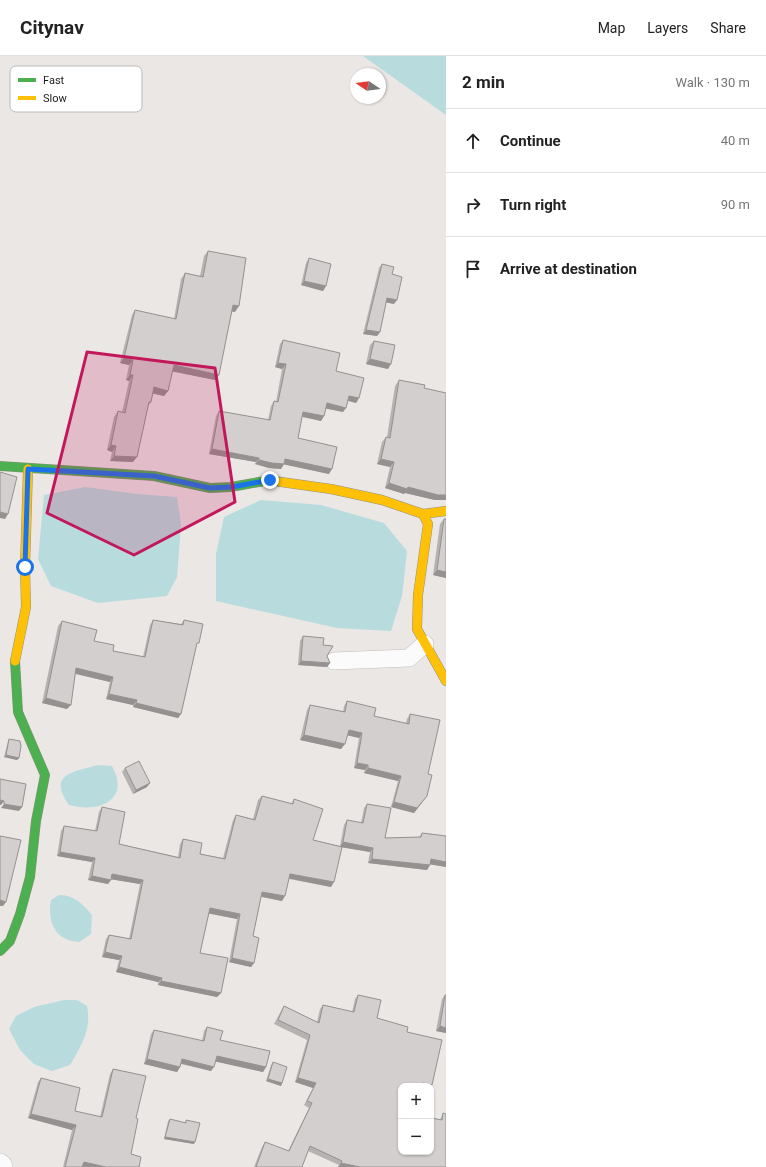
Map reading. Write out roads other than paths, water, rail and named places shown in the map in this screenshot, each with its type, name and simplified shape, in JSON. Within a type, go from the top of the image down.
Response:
[{"type":"street","points":[[0,466],[154,476],[210,488],[232,487],[270,480],[331,489],[382,500],[423,514],[446,511]]},
{"type":"street","points":[[0,951],[10,941],[20,914],[30,877],[36,821],[45,775],[18,712],[14,665],[26,607],[25,567],[28,469]]},
{"type":"street","points":[[423,514],[428,524],[418,595],[417,629],[446,681]]},
{"type":"street","points":[[334,661],[409,658],[425,644]]},
{"type":"street","points":[[0,1162],[4,1167]]},
{"type":"water","points":[[363,56],[446,56],[446,115],[386,72],[386,68],[380,68]]},
{"type":"water","points":[[85,487],[137,494],[177,497],[181,524],[177,577],[167,596],[98,603],[51,586],[38,559],[44,495]]},
{"type":"water","points":[[261,500],[321,505],[384,523],[407,551],[402,596],[391,631],[337,628],[216,601],[216,554],[224,517]]},
{"type":"water","points":[[98,765],[112,766],[117,778],[117,788],[114,796],[108,802],[91,807],[69,805],[63,795],[61,787],[62,781],[66,776],[72,773]]},
{"type":"water","points":[[59,895],[69,896],[77,900],[92,915],[91,934],[79,942],[68,940],[61,936],[54,927],[50,916],[50,905],[51,900]]},
{"type":"water","points":[[64,1000],[77,1000],[87,1006],[87,1030],[82,1044],[70,1065],[52,1071],[34,1064],[20,1050],[9,1029],[16,1016],[34,1007]]}]
